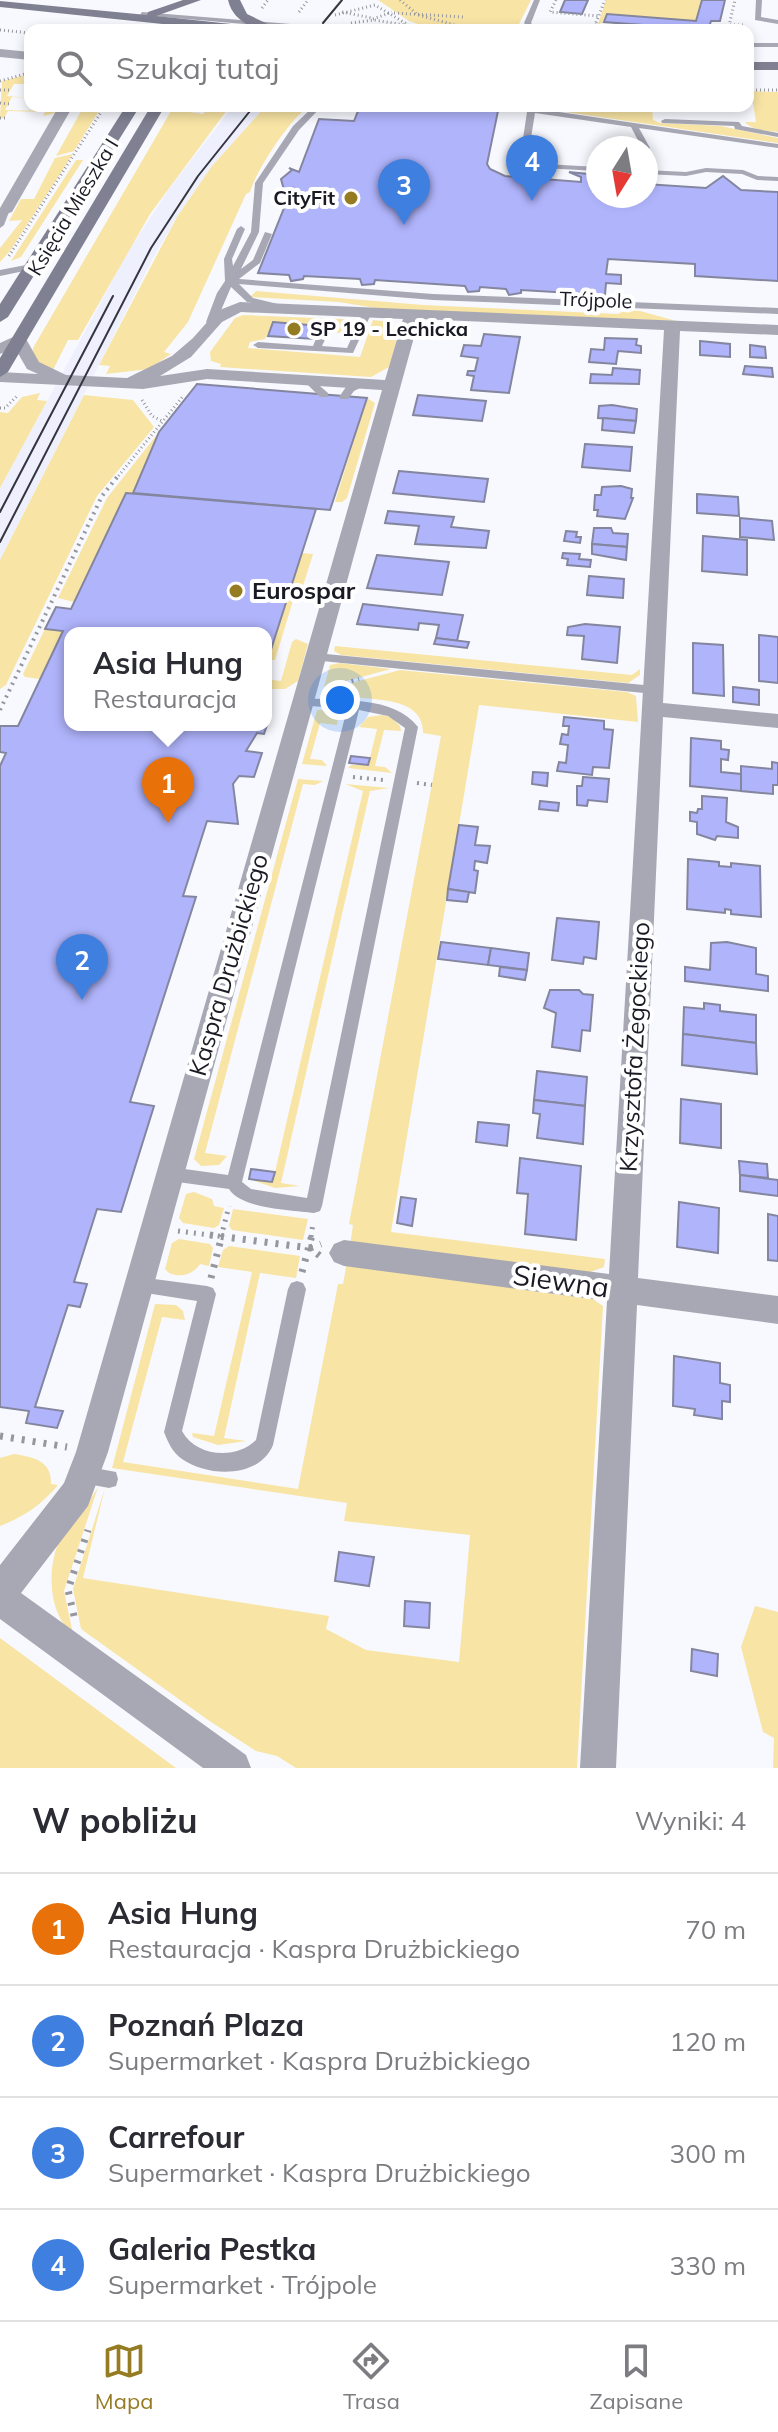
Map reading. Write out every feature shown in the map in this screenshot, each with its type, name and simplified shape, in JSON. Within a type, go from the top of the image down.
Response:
[{"type":"street","points":[[101,15],[167,11],[195,0]]},
{"type":"street","points":[[0,4],[185,23],[204,0]]},
{"type":"street","points":[[210,24],[232,0]]},
{"type":"street","points":[[232,0],[235,10],[250,24]]},
{"type":"street","points":[[1,54],[24,56]]},
{"type":"street","points":[[754,66],[778,66]]},
{"type":"street","points":[[754,76],[778,76]]},
{"type":"street","points":[[1,219],[63,112]]},
{"type":"street","name":"Księcia Mieszka I","points":[[0,316],[129,112]]},
{"type":"street","name":"Księcia Mieszka I","points":[[0,374],[154,112]]},
{"type":"street","name":"Trójpole","points":[[211,322],[219,315],[240,307],[412,315],[675,320],[778,330]]},
{"type":"street","name":"Kaspra Drużbickiego","points":[[0,1596],[76,1494],[97,1471],[139,1285],[412,315]]},
{"type":"street","name":"Krzysztofa Żegockiego","points":[[598,1768],[675,320]]},
{"type":"street","points":[[134,390],[195,346],[211,322]]},
{"type":"street","points":[[0,349],[19,340],[28,361],[49,377]]},
{"type":"street","points":[[195,346],[199,364],[207,374]]},
{"type":"street","points":[[0,374],[102,383],[134,390],[154,383],[207,374],[392,386]]},
{"type":"street","points":[[0,395],[49,377]]},
{"type":"street","points":[[654,699],[778,721]]},
{"type":"street","name":"Siewna","points":[[344,1253],[778,1310]]},
{"type":"street","points":[[0,1596],[233,1768]]},
{"type":"lane","points":[[528,24],[537,0]]},
{"type":"lane","points":[[759,0],[757,19],[778,22]]},
{"type":"lane","points":[[142,14],[185,23]]},
{"type":"lane","points":[[754,45],[778,45]]},
{"type":"lane","points":[[211,322],[222,293],[255,232],[259,183],[296,128],[312,112]]},
{"type":"lane","points":[[586,168],[523,165],[531,112],[778,146]]},
{"type":"lane","points":[[665,121],[739,124],[738,127],[745,130],[778,135]]},
{"type":"lane","points":[[634,128],[641,136]]},
{"type":"lane","points":[[658,173],[686,174],[718,170],[778,179]]},
{"type":"lane","points":[[241,229],[228,259],[230,281],[250,300],[301,310]]},
{"type":"lane","points":[[230,281],[257,261],[268,234]]},
{"type":"lane","points":[[1,268],[31,267]]},
{"type":"lane","points":[[230,281],[675,320],[778,311]]},
{"type":"lane","points":[[258,345],[350,351],[367,312]]},
{"type":"lane","points":[[316,349],[325,329]]},
{"type":"lane","points":[[310,382],[324,395]]},
{"type":"lane","points":[[344,397],[350,389],[363,384]]},
{"type":"lane","points":[[316,657],[654,699]]},
{"type":"lane","points":[[303,702],[354,707],[393,712],[406,719],[412,727],[314,1206],[248,1196],[239,1191],[234,1183],[354,707]]},
{"type":"lane","points":[[170,1174],[234,1183]]},
{"type":"lane","points":[[139,1285],[207,1294],[173,1432],[176,1444],[187,1454],[214,1461],[243,1460],[258,1454],[264,1445],[297,1289]]},
{"type":"path","points":[[300,11],[308,0]]},
{"type":"path","points":[[400,0],[415,14],[451,24]]},
{"type":"path","points":[[556,0],[550,12],[598,16]]},
{"type":"path","points":[[595,24],[605,0]]},
{"type":"path","points":[[729,24],[735,0]]},
{"type":"path","points":[[366,1],[381,3],[407,24]]},
{"type":"path","points":[[334,16],[352,5]]},
{"type":"path","points":[[341,12],[399,24]]},
{"type":"path","points":[[352,24],[393,13],[464,17]]},
{"type":"path","points":[[0,30],[24,32]]},
{"type":"path","points":[[0,81],[24,74]]},
{"type":"path","points":[[0,90],[11,90]]},
{"type":"path","points":[[754,90],[778,90]]},
{"type":"path","points":[[0,103],[10,104]]},
{"type":"path","points":[[1,268],[101,112]]},
{"type":"path","points":[[0,118],[6,118]]},
{"type":"path","points":[[0,710],[3,696],[102,496],[191,386]]},
{"type":"path","points":[[134,390],[152,416],[162,422]]},
{"type":"path","points":[[207,1294],[234,1183]]},
{"type":"path","points":[[297,1289],[310,1248],[314,1206]]},
{"type":"path","points":[[170,1242],[173,1230],[310,1248],[340,1272],[344,1253]]},
{"type":"path","points":[[0,1436],[97,1471],[68,1590],[77,1631]]},
{"type":"shaded area","points":[[378,0],[531,0],[519,24],[417,24]]},
{"type":"shaded area","points":[[606,0],[702,0],[696,21],[608,14],[604,22],[598,24]]},
{"type":"shaded area","points":[[24,76],[24,84],[14,84],[7,96],[24,98],[12,97],[5,110],[24,111],[8,111],[4,118],[0,118],[2,81]]},
{"type":"shaded area","points":[[754,91],[778,92],[778,132],[756,129],[745,122],[756,122]]},
{"type":"shaded area","points":[[81,112],[98,112],[74,151],[56,156]]},
{"type":"shaded area","points":[[171,112],[226,112],[150,214],[78,340],[68,340],[53,370],[45,368],[32,356],[33,348]]},
{"type":"shaded area","points":[[228,112],[261,112],[212,166],[153,258],[0,560],[0,488],[129,250],[169,189]]},
{"type":"shaded area","points":[[261,112],[302,112],[283,133],[246,194],[188,322],[164,352],[171,354],[149,369],[106,374],[110,366],[99,365],[177,217],[212,166]]},
{"type":"shaded area","points":[[566,112],[652,112],[653,120],[660,123],[721,126],[778,138],[778,143]]},
{"type":"shaded area","points":[[73,154],[0,262],[0,248],[22,220],[9,221],[21,199],[34,199],[55,158]]},
{"type":"shaded area","points":[[76,160],[83,160],[21,257],[11,261]]},
{"type":"shaded area","points":[[256,291],[423,305],[618,314],[626,310],[640,311],[676,321],[381,309],[339,302],[250,297]]},
{"type":"shaded area","points":[[243,315],[364,320],[360,325],[355,325],[350,334],[331,332],[332,327],[273,322],[265,339],[250,342],[248,348],[360,357],[373,320],[391,322],[395,328],[400,328],[389,367],[371,377],[220,367],[221,364],[211,361],[210,352],[235,318]]},
{"type":"shaded area","points":[[40,393],[37,400],[47,401],[0,488],[0,412],[8,413],[22,397]]},
{"type":"shaded area","points":[[84,395],[133,400],[154,427],[97,496],[6,685],[0,689],[0,560]]},
{"type":"shaded area","points":[[367,398],[375,403],[347,498],[335,502]]},
{"type":"shaded area","points":[[159,432],[133,493],[126,493],[74,602],[58,598],[107,498]]},
{"type":"shaded area","points":[[302,553],[313,554],[302,589],[295,594],[275,660],[272,660],[272,647]]},
{"type":"shaded area","points":[[45,629],[63,631],[40,679],[25,677],[23,674]]},
{"type":"shaded area","points":[[296,639],[308,644],[298,681],[285,689],[272,689],[272,680],[281,681],[292,642]]},
{"type":"shaded area","points":[[335,646],[632,675],[640,669],[640,675],[628,683],[341,655],[334,651]]},
{"type":"shaded area","points":[[340,663],[391,669],[324,687],[330,665]]},
{"type":"shaded area","points":[[400,670],[627,692],[636,696],[638,722],[479,705],[391,1232],[605,1259],[604,1267],[582,1275],[350,1246],[353,1225],[349,1224],[441,736],[423,733],[420,719],[412,710],[399,704],[324,693],[325,690]]},
{"type":"shaded area","points":[[317,710],[328,710],[338,716],[337,725],[320,723],[310,759],[322,760],[327,766],[302,764]]},
{"type":"shaded area","points":[[368,717],[391,717],[401,731],[384,730],[375,766],[385,767],[392,773],[348,768],[351,765],[368,765],[377,729],[359,727]]},
{"type":"shaded area","points":[[298,779],[323,781],[315,785],[303,784],[205,1153],[227,1156],[219,1165],[201,1166],[194,1159]]},
{"type":"shaded area","points":[[345,784],[389,788],[370,791],[281,1183],[300,1186],[275,1188],[252,1180],[272,1182],[275,1172],[363,791]]},
{"type":"shaded area","points":[[194,1192],[212,1199],[214,1206],[224,1208],[219,1225],[214,1228],[183,1223],[179,1218],[186,1194]]},
{"type":"shaded area","points":[[233,1209],[308,1219],[303,1240],[232,1230],[229,1226]]},
{"type":"shaded area","points":[[179,1239],[210,1244],[213,1248],[209,1266],[200,1264],[194,1271],[182,1275],[169,1273],[165,1269],[172,1243]]},
{"type":"shaded area","points":[[229,1246],[300,1256],[296,1278],[260,1273],[224,1438],[246,1441],[218,1445],[193,1437],[192,1433],[214,1436],[252,1272],[218,1267],[223,1250]]},
{"type":"shaded area","points":[[347,1262],[581,1291],[603,1306],[577,1768],[296,1768],[277,1756],[256,1751],[208,1720],[81,1629],[73,1589],[105,1488],[83,1578],[329,1616],[326,1629],[366,1650],[459,1662],[470,1535],[344,1521],[347,1503],[112,1468],[155,1304],[176,1305],[183,1311],[185,1320],[162,1317],[123,1462],[298,1489],[338,1284],[343,1284]]},
{"type":"shaded area","points":[[14,1454],[45,1465],[51,1476],[51,1484],[58,1485],[32,1510],[0,1526],[0,1458]]},
{"type":"shaded area","points":[[98,1487],[64,1591],[73,1634],[59,1616],[55,1604],[52,1567],[62,1537]]},
{"type":"shaded area","points":[[755,1606],[778,1612],[778,1768],[773,1768],[774,1738],[763,1732],[741,1647]]},
{"type":"shaded area","points":[[0,1638],[176,1768],[0,1768]]},
{"type":"building","points":[[565,0],[588,0],[582,14],[560,12]]},
{"type":"building","points":[[702,0],[725,0],[720,21],[711,21],[710,24],[604,22],[607,14],[696,21]]},
{"type":"building","points":[[358,112],[498,112],[487,164],[490,169],[505,176],[581,182],[581,177],[569,172],[586,174],[586,208],[658,208],[658,185],[706,188],[723,176],[741,190],[778,192],[778,281],[695,276],[695,264],[608,259],[606,274],[621,275],[621,284],[606,283],[605,295],[521,290],[521,293],[509,295],[506,289],[480,287],[479,291],[468,292],[465,286],[375,280],[374,284],[362,285],[360,279],[304,276],[303,279],[291,281],[289,275],[258,273],[292,188],[284,190],[281,179],[292,170],[289,168],[299,172],[319,119],[354,121]]},
{"type":"building","name":"SP 19 - Lechicka","points":[[273,322],[320,326],[315,339],[268,336]]},
{"type":"building","points":[[484,334],[520,337],[509,393],[471,390],[474,376],[467,375],[468,371],[475,371],[478,358],[461,356],[464,345],[481,346]]},
{"type":"building","points":[[605,338],[637,339],[636,345],[641,346],[641,353],[618,351],[616,364],[589,362],[591,349],[604,350]]},
{"type":"building","points":[[700,341],[730,344],[730,357],[700,355]]},
{"type":"building","points":[[750,345],[765,347],[766,358],[750,357]]},
{"type":"building","points":[[745,366],[772,368],[773,377],[743,374]]},
{"type":"building","points":[[613,368],[640,370],[639,384],[590,383],[591,374],[612,375]]},
{"type":"building","points":[[197,384],[367,398],[330,510],[133,493],[159,432]]},
{"type":"building","points":[[418,395],[486,401],[482,421],[413,415]]},
{"type":"building","points":[[599,406],[637,409],[636,421],[598,418]]},
{"type":"building","points":[[603,418],[636,421],[634,433],[602,430]]},
{"type":"building","points":[[585,444],[632,447],[630,471],[582,467]]},
{"type":"building","points":[[399,471],[488,479],[484,502],[393,493]]},
{"type":"building","points":[[602,487],[632,489],[633,498],[625,519],[597,516],[598,510],[594,510],[595,495],[601,495]]},
{"type":"building","points":[[126,493],[316,509],[272,646],[272,627],[64,627],[64,731],[265,731],[264,734],[257,733],[246,751],[262,753],[254,777],[239,776],[233,784],[238,824],[207,821],[183,896],[196,897],[130,1102],[154,1106],[121,1212],[97,1209],[74,1282],[87,1284],[80,1307],[68,1305],[35,1407],[63,1411],[57,1428],[26,1423],[29,1411],[0,1407],[0,766],[6,753],[0,752],[0,726],[18,726],[63,631],[45,629],[56,607],[71,609]]},
{"type":"building","points":[[697,494],[738,497],[739,516],[697,513]]},
{"type":"building","points":[[388,511],[454,517],[451,527],[489,531],[486,548],[415,544],[419,526],[385,523]]},
{"type":"building","points":[[740,518],[772,521],[774,540],[740,537]]},
{"type":"building","points":[[594,528],[611,528],[613,533],[628,534],[627,547],[592,544]]},
{"type":"building","points":[[566,531],[577,532],[576,537],[581,537],[580,543],[564,541]]},
{"type":"building","points":[[703,536],[747,540],[747,575],[702,571]]},
{"type":"building","points":[[592,544],[627,547],[626,560],[592,554]]},
{"type":"building","points":[[563,553],[580,554],[579,559],[591,560],[590,567],[567,565],[568,559],[562,558]]},
{"type":"building","points":[[377,555],[449,562],[442,595],[367,588]]},
{"type":"building","points":[[589,576],[624,579],[623,598],[587,595]]},
{"type":"building","points":[[363,604],[463,615],[457,641],[436,638],[439,625],[419,623],[418,630],[357,624]]},
{"type":"building","points":[[585,624],[620,627],[617,663],[582,659],[584,636],[567,635],[568,627]]},
{"type":"building","points":[[759,635],[778,637],[778,683],[759,681]]},
{"type":"building","points":[[436,638],[469,642],[467,648],[434,644]]},
{"type":"building","points":[[693,643],[723,645],[724,696],[693,693]]},
{"type":"building","points":[[733,687],[759,690],[759,705],[733,702]]},
{"type":"building","points":[[564,717],[604,721],[604,729],[613,730],[609,768],[593,767],[592,775],[557,771],[559,762],[566,763],[568,745],[560,744],[562,734],[568,735],[569,726],[563,726]]},
{"type":"building","points":[[691,738],[721,741],[721,749],[729,750],[728,760],[721,759],[721,772],[741,774],[741,791],[690,786]]},
{"type":"building","points":[[351,756],[370,758],[368,765],[349,763]]},
{"type":"building","points":[[772,762],[778,763],[778,785],[773,785],[773,794],[741,791],[741,766],[772,769]]},
{"type":"building","points":[[533,772],[548,773],[547,786],[532,784]]},
{"type":"building","points":[[583,777],[609,779],[607,802],[588,800],[587,806],[577,805],[577,786],[582,786]]},
{"type":"building","points":[[702,796],[727,798],[726,822],[738,827],[738,838],[717,836],[715,840],[697,834],[697,822],[690,821],[690,812],[697,813],[698,809],[702,809]]},
{"type":"building","points":[[540,801],[559,803],[558,811],[539,809]]},
{"type":"building","points":[[459,825],[478,827],[475,845],[490,846],[487,863],[475,861],[474,870],[478,871],[475,893],[448,889]]},
{"type":"building","points":[[688,859],[719,862],[719,866],[731,867],[731,863],[760,866],[761,917],[731,914],[731,910],[725,909],[725,913],[687,909]]},
{"type":"building","points":[[448,889],[469,892],[467,902],[447,900]]},
{"type":"building","points":[[557,918],[599,922],[596,959],[584,957],[583,964],[552,960]]},
{"type":"building","points":[[441,942],[491,948],[488,965],[438,959]]},
{"type":"building","points":[[727,942],[756,948],[756,974],[768,976],[768,991],[685,981],[685,967],[710,970],[711,943]]},
{"type":"building","points":[[491,948],[529,953],[527,970],[488,965]]},
{"type":"building","points":[[500,967],[527,970],[525,980],[499,976]]},
{"type":"building","points":[[550,990],[579,990],[583,994],[593,995],[590,1031],[582,1030],[580,1051],[552,1047],[556,1013],[544,1008]]},
{"type":"building","points":[[704,1003],[720,1005],[720,1011],[756,1015],[756,1043],[683,1034],[684,1007],[704,1009]]},
{"type":"building","points":[[683,1034],[756,1043],[757,1074],[682,1065]]},
{"type":"building","points":[[537,1071],[587,1077],[585,1106],[534,1100]]},
{"type":"building","points":[[681,1099],[721,1104],[721,1148],[680,1143]]},
{"type":"building","points":[[534,1100],[585,1106],[583,1144],[537,1138],[540,1114],[533,1113]]},
{"type":"building","points":[[478,1122],[509,1125],[507,1146],[476,1142]]},
{"type":"building","points":[[520,1158],[581,1166],[576,1240],[525,1234],[528,1194],[517,1193]]},
{"type":"building","points":[[739,1161],[767,1164],[768,1178],[740,1175]]},
{"type":"building","points":[[251,1169],[275,1172],[272,1182],[249,1179]]},
{"type":"building","points":[[740,1175],[778,1180],[778,1196],[740,1191]]},
{"type":"building","points":[[401,1197],[416,1199],[412,1226],[397,1223]]},
{"type":"building","points":[[679,1202],[719,1208],[718,1253],[677,1247]]},
{"type":"building","points":[[768,1214],[778,1216],[778,1261],[768,1260]]},
{"type":"building","points":[[674,1356],[720,1363],[720,1383],[730,1385],[730,1402],[722,1401],[722,1419],[694,1415],[695,1409],[673,1406]]},
{"type":"building","points":[[339,1552],[374,1557],[369,1586],[335,1581]]},
{"type":"building","points":[[405,1601],[430,1603],[429,1628],[404,1626]]},
{"type":"building","points":[[692,1649],[718,1654],[717,1676],[691,1671]]},
{"type":"tram line","points":[[323,23],[342,0]]},
{"type":"tram line","points":[[0,542],[151,248],[198,176],[249,112]]},
{"type":"tram line","points":[[0,512],[113,296]]},
{"type":"place","name":"CityFit","points":[[351,198]]},
{"type":"place","name":"Galeria Pestka","points":[[532,201]]},
{"type":"place","name":"Carrefour","points":[[404,225]]},
{"type":"place","name":"SP 19 - Lechicka","points":[[294,329]]},
{"type":"place","name":"Eurospar","points":[[236,591]]},
{"type":"place","name":"Asia Hung","points":[[168,823]]},
{"type":"place","name":"Poznań Plaza","points":[[82,1000]]}]
